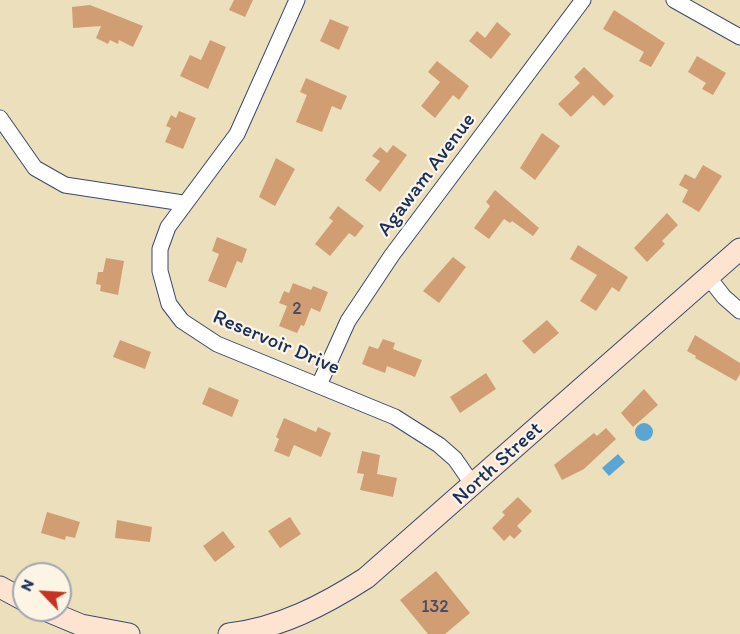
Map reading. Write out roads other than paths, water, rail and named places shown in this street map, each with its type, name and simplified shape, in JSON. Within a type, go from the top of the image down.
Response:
[{"type":"street","name":"Reservoir Drive","points":[[297,0],[237,134],[220,159],[183,203],[168,227],[160,249],[160,271],[169,304],[182,321],[217,344],[374,406],[430,439],[455,459],[473,486]]},
{"type":"street","name":"Agawam Avenue","points":[[319,385],[348,321],[392,255],[583,0]]},
{"type":"street","points":[[674,0],[740,37]]},
{"type":"street","points":[[0,118],[25,157],[49,177],[77,187],[183,203]]},
{"type":"street","name":"North Street","points":[[230,634],[277,624],[337,596],[366,578],[740,249]]},
{"type":"street","points":[[709,278],[724,297],[740,311]]},
{"type":"street","points":[[72,621],[129,634]]},
{"type":"water","points":[[644,423],[650,426],[653,432],[650,438],[644,441],[638,438],[635,432],[638,426]]},
{"type":"water","points":[[618,454],[625,462],[609,476],[602,468]]}]
